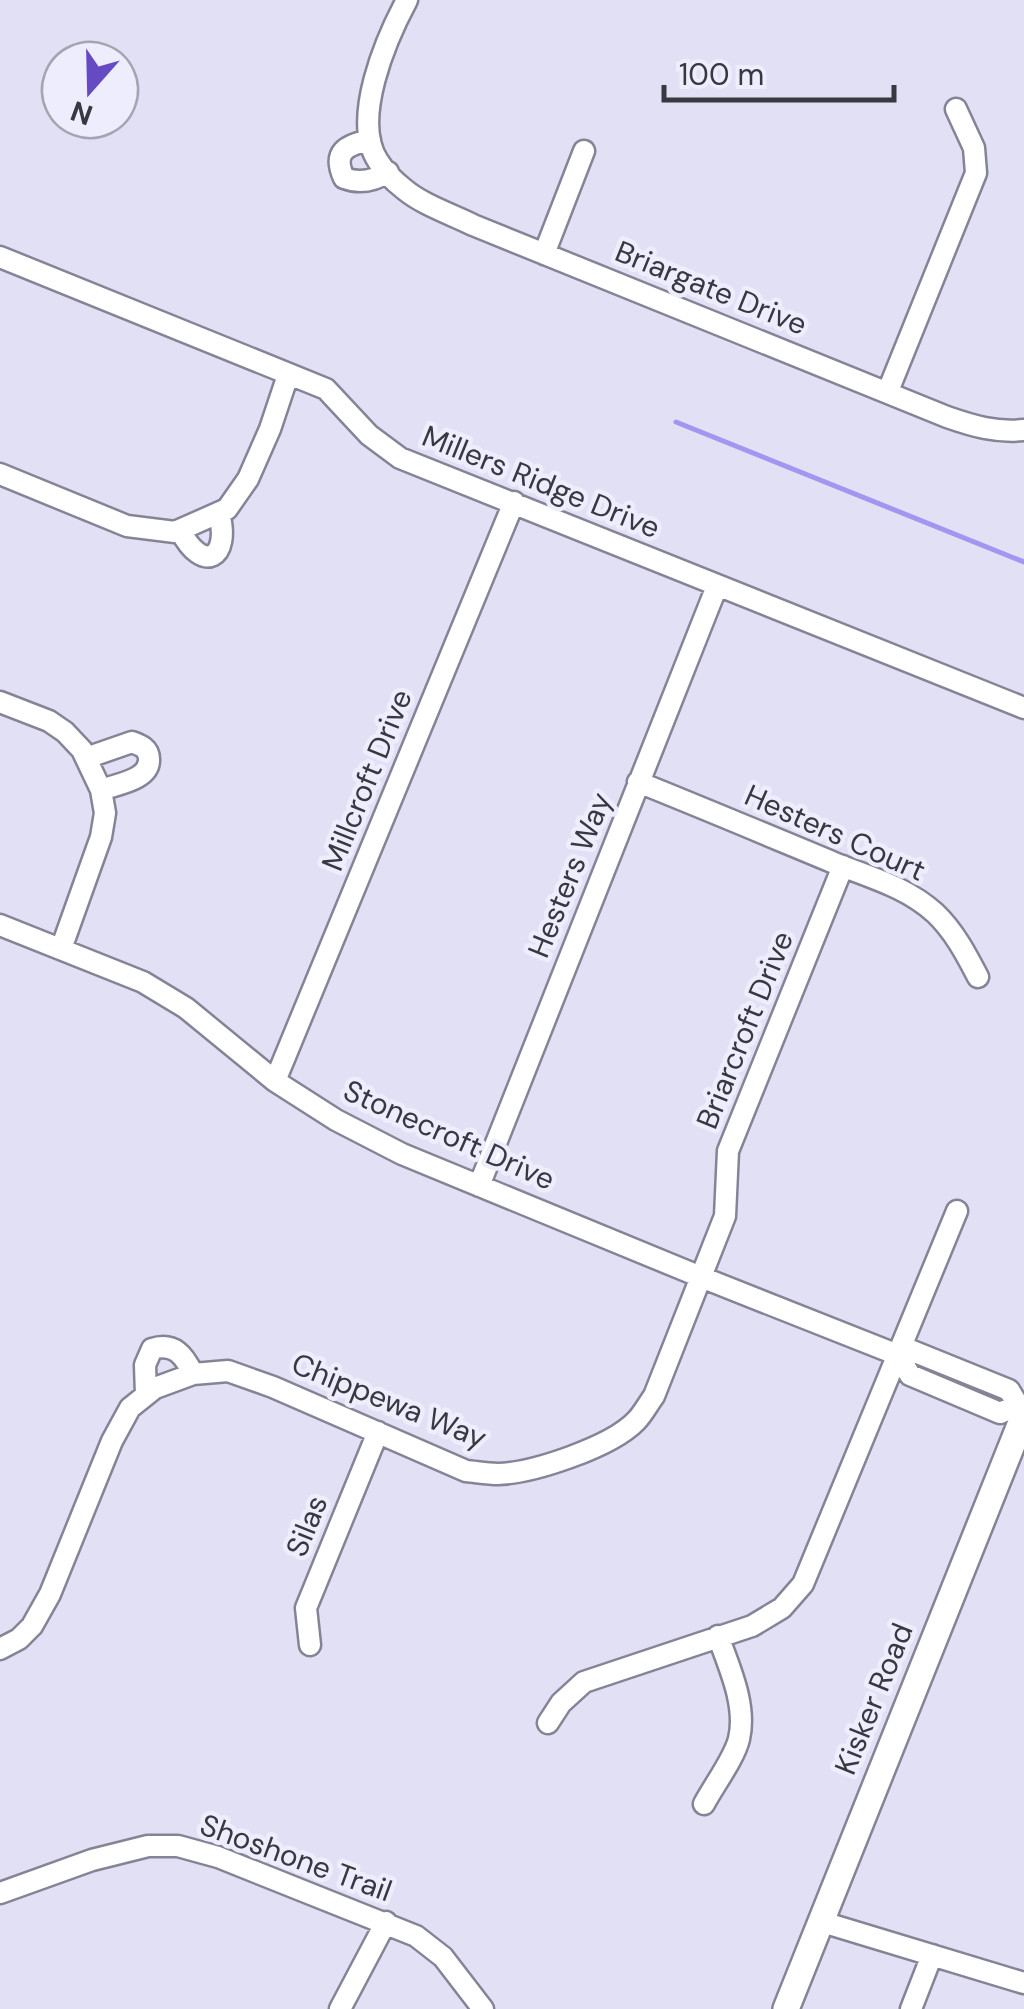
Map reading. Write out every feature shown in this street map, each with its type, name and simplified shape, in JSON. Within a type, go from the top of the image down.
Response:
[{"type":"main road","name":"Kisker Road","points":[[786,2009],[1022,1409]]},
{"type":"street","points":[[388,172],[368,182],[354,182],[344,178],[339,167],[341,154],[350,144],[370,140],[369,98],[376,70],[407,0]]},
{"type":"street","points":[[888,391],[976,174],[974,148],[956,109]]},
{"type":"street","name":"Briargate Drive","points":[[370,140],[377,160],[414,197],[473,225],[947,417],[982,428],[1024,430]]},
{"type":"street","points":[[544,254],[584,151]]},
{"type":"street","name":"Millers Ridge Drive","points":[[0,257],[326,390],[369,435],[400,458],[1024,708]]},
{"type":"street","points":[[0,474],[127,526],[175,532],[227,509],[248,478],[288,375]]},
{"type":"street","name":"Millcroft Drive","points":[[275,1081],[514,502]]},
{"type":"street","points":[[180,530],[194,552],[211,557],[223,540],[219,513]]},
{"type":"street","name":"Hesters Way","points":[[479,1186],[717,586]]},
{"type":"street","points":[[0,702],[49,721],[65,732],[82,750],[102,790],[102,837],[61,949]]},
{"type":"street","points":[[86,758],[132,742],[148,752],[146,772],[102,790]]},
{"type":"street","name":"Hesters Court","points":[[638,782],[908,893],[934,912],[956,936],[978,977]]},
{"type":"street","name":"Briarcroft Drive","points":[[702,1277],[725,1216],[728,1151],[843,866]]},
{"type":"street","name":"Stonecroft Drive","points":[[0,924],[143,982],[186,1008],[275,1081],[336,1120],[402,1154],[898,1355],[910,1350],[1009,1390],[1022,1409]]},
{"type":"street","points":[[548,1723],[561,1703],[584,1682],[752,1626],[782,1608],[802,1584],[957,1210]]},
{"type":"street","name":"Chippewa Way","points":[[0,1649],[32,1626],[50,1594],[112,1440],[130,1408],[155,1388],[192,1374],[228,1371],[466,1471],[499,1474],[533,1468],[612,1438],[637,1420],[654,1396],[702,1277]]},
{"type":"street","name":"Chippewa Way","points":[[146,1396],[145,1365],[152,1349],[171,1347],[185,1357],[192,1374]]},
{"type":"street","name":"Silas","points":[[310,1645],[306,1608],[378,1432]]},
{"type":"street","points":[[704,1804],[738,1740],[740,1710],[718,1636]]},
{"type":"street","name":"Shoshone Trail","points":[[0,1892],[92,1860],[148,1846],[178,1846],[218,1857],[416,1936],[443,1957],[484,2009]]},
{"type":"street","points":[[819,1921],[1024,1982]]},
{"type":"street","points":[[340,2009],[386,1922]]},
{"type":"street","points":[[911,2009],[932,1954]]},
{"type":"waterway","points":[[676,422],[1024,562]]}]
